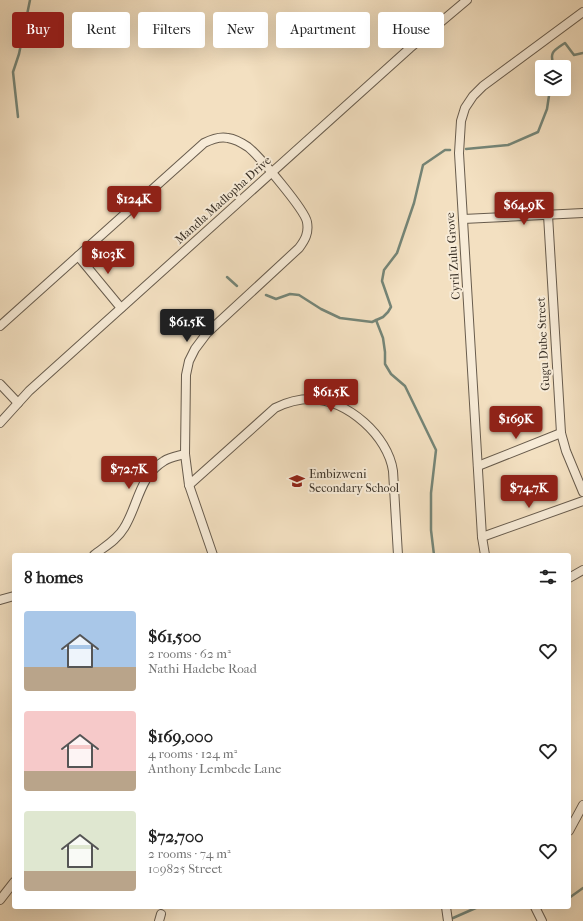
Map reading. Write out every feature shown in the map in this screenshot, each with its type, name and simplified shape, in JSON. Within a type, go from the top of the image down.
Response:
[{"type":"street","name":"Mandla Madlopha Drive","points":[[0,422],[18,403],[121,308],[410,48],[467,0]]},
{"type":"street","name":"Cyril Zulu Grove","points":[[485,553],[482,537],[459,153],[461,121],[465,108],[472,96],[483,86],[583,12]]},
{"type":"street","points":[[2,320],[78,256],[192,153],[204,143],[212,139],[228,138],[238,141],[248,148],[281,184],[304,216],[307,222],[307,235],[299,248],[207,333],[189,361],[186,375],[185,454],[189,485],[212,553]]},
{"type":"street","points":[[463,219],[583,213]]},
{"type":"street","name":"Gugu Dube Street","points":[[548,215],[561,433],[566,452],[583,492]]},
{"type":"street","points":[[78,256],[121,308]]},
{"type":"street","points":[[0,384],[18,403]]},
{"type":"street","points":[[189,485],[275,408],[284,403],[312,399],[338,405],[358,417],[370,428],[380,439],[388,452],[392,462],[393,471],[398,553]]},
{"type":"street","points":[[478,466],[561,433]]},
{"type":"street","points":[[97,553],[116,538],[124,528],[140,491],[151,472],[164,460],[185,454]]},
{"type":"street","points":[[482,537],[583,501]]},
{"type":"street","points":[[571,577],[583,570]]},
{"type":"street","points":[[0,600],[12,597]]},
{"type":"street","points":[[571,827],[583,805]]},
{"type":"street","points":[[0,900],[12,885]]},
{"type":"street","points":[[446,909],[448,921]]},
{"type":"street","points":[[536,909],[542,921]]},
{"type":"waterway","points":[[18,117],[13,72],[19,54],[30,0]]},
{"type":"waterway","points":[[552,60],[553,52],[565,43],[574,55],[583,53]]},
{"type":"waterway","points":[[466,149],[508,145],[538,132],[547,109],[549,96]]},
{"type":"waterway","points":[[266,295],[276,299],[290,294],[299,295],[321,309],[340,318],[372,322],[383,317],[391,307],[382,281],[384,270],[397,253],[414,203],[423,165],[445,150],[450,150]]},
{"type":"waterway","points":[[227,277],[237,286]]},
{"type":"waterway","points":[[376,320],[383,338],[385,364],[391,374],[405,386],[436,450],[431,493],[431,530],[434,553]]},
{"type":"waterway","points":[[571,897],[583,888]]},
{"type":"waterway","points":[[453,918],[473,909]]},
{"type":"place","name":"Embizweni Secondary School","points":[[297,481]]}]
